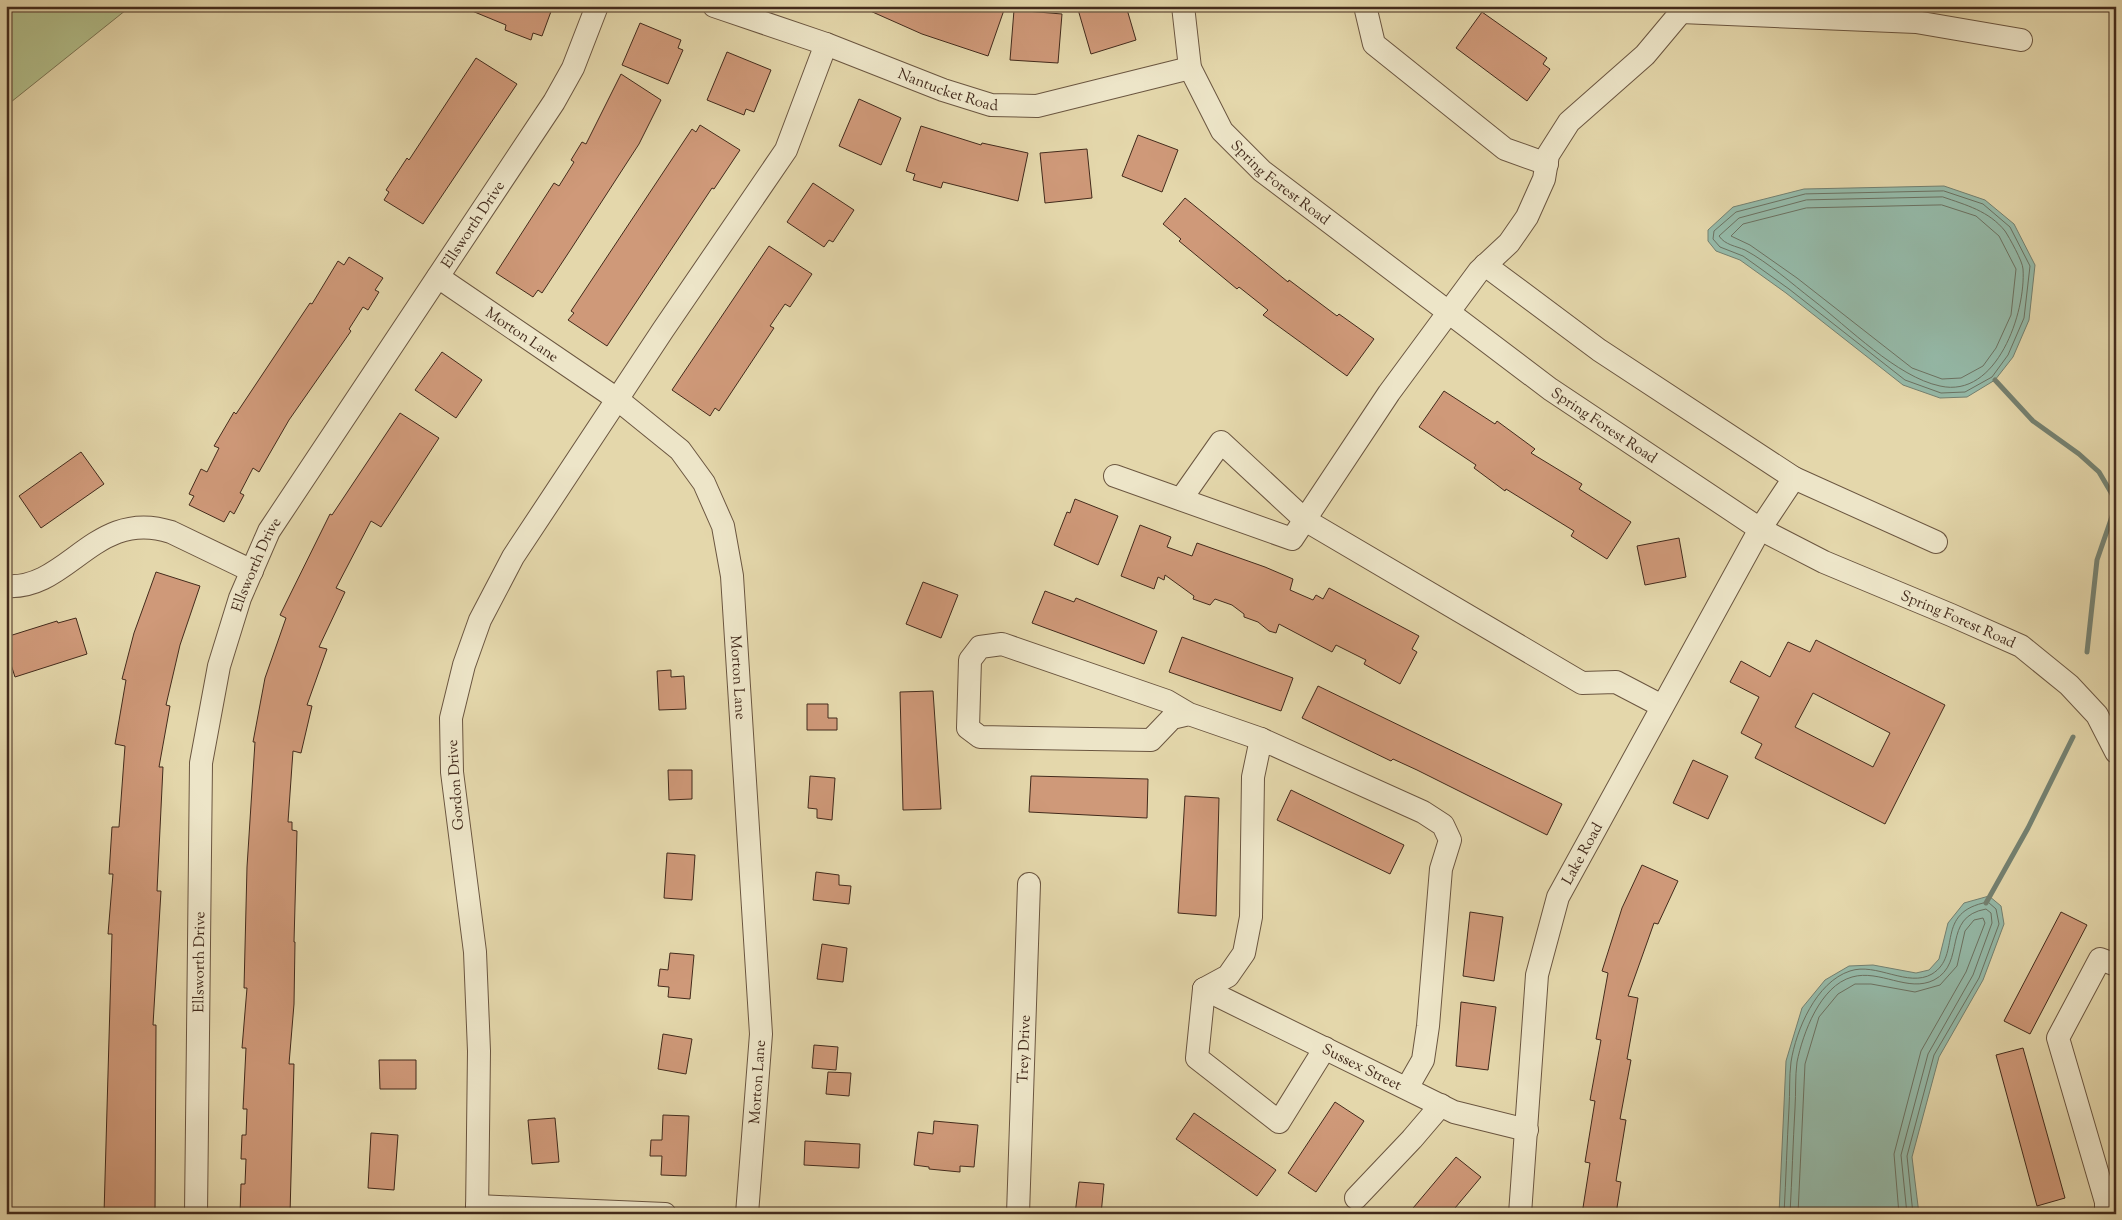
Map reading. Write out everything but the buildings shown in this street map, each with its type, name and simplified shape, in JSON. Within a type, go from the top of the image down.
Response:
[{"type":"street","name":"Ellsworth Drive","points":[[196,1214],[201,763],[219,666],[240,598],[269,531],[554,102],[573,68],[596,6]]},
{"type":"street","name":"Nantucket Road","points":[[714,6],[826,44],[943,90],[991,105],[1037,106],[1190,68]]},
{"type":"street","name":"Spring Forest Road","points":[[1183,6],[1190,68],[1222,131],[1262,171],[1550,389],[1760,529],[1824,562],[1951,614],[2021,646],[2069,685],[2097,715],[2116,752]]},
{"type":"street","points":[[1365,6],[1374,44],[1505,150],[1547,164]]},
{"type":"street","points":[[1115,476],[1292,539],[1389,393],[1485,265],[1509,243],[1527,217],[1544,179],[1548,155],[1569,122],[1645,55],[1681,9],[1916,22],[2021,40]]},
{"type":"street","name":"Gordon Drive","points":[[477,1210],[479,1051],[475,952],[452,772],[451,718],[464,665],[480,620],[513,557],[617,399],[786,150],[826,44]]},
{"type":"street","points":[[1485,265],[1599,350],[1794,478],[1936,542]]},
{"type":"street","name":"Morton Lane","points":[[438,277],[617,399],[680,450],[704,483],[723,526],[732,576],[761,1034],[747,1214]]},
{"type":"street","points":[[1181,499],[1221,442],[1305,520],[1582,683],[1616,682],[1662,706]]},
{"type":"street","name":"Lake Road","points":[[1520,1214],[1536,975],[1558,897],[1760,529],[1794,478]]},
{"type":"street","points":[[6,586],[19,587],[46,577],[100,540],[134,527],[158,528],[171,532],[252,571]]},
{"type":"street","points":[[1189,714],[1172,718],[1151,740],[980,738],[968,728],[970,660],[980,647],[1002,644],[1167,700],[1189,714],[1261,739],[1423,812],[1443,825],[1450,840],[1441,869],[1428,1026],[1423,1060],[1407,1088]]},
{"type":"street","points":[[1261,739],[1253,776],[1250,917],[1244,953],[1228,976],[1204,988],[1197,1058],[1279,1122],[1325,1048]]},
{"type":"street","name":"Trey Drive","points":[[1018,1214],[1030,884]]},
{"type":"street","points":[[2106,1214],[2106,1202],[2058,1038],[2100,959],[2116,965]]},
{"type":"street","name":"Sussex Street","points":[[1204,988],[1454,1112],[1526,1130]]},
{"type":"street","points":[[1356,1198],[1412,1139],[1441,1105]]},
{"type":"street","points":[[477,1210],[665,1214]]},
{"type":"green space","points":[[6,6],[131,6],[6,106]]},
{"type":"water","points":[[1944,186],[1985,200],[2014,224],[2035,265],[2029,320],[2013,357],[1995,380],[1967,397],[1940,398],[1903,385],[1786,293],[1740,260],[1716,251],[1708,241],[1708,230],[1733,207],[1804,189]]},
{"type":"water","points":[[1989,896],[2001,906],[2004,924],[1983,980],[1939,1057],[1912,1157],[1919,1214],[1779,1214],[1786,1061],[1802,1008],[1825,980],[1849,966],[1873,965],[1916,973],[1929,970],[1939,959],[1948,923],[1964,903]]},
{"type":"waterway","points":[[1995,380],[2033,421],[2079,454],[2099,472],[2116,501]]},
{"type":"waterway","points":[[2087,652],[2097,560],[2116,505]]},
{"type":"waterway","points":[[1986,903],[2028,828],[2073,737]]}]
